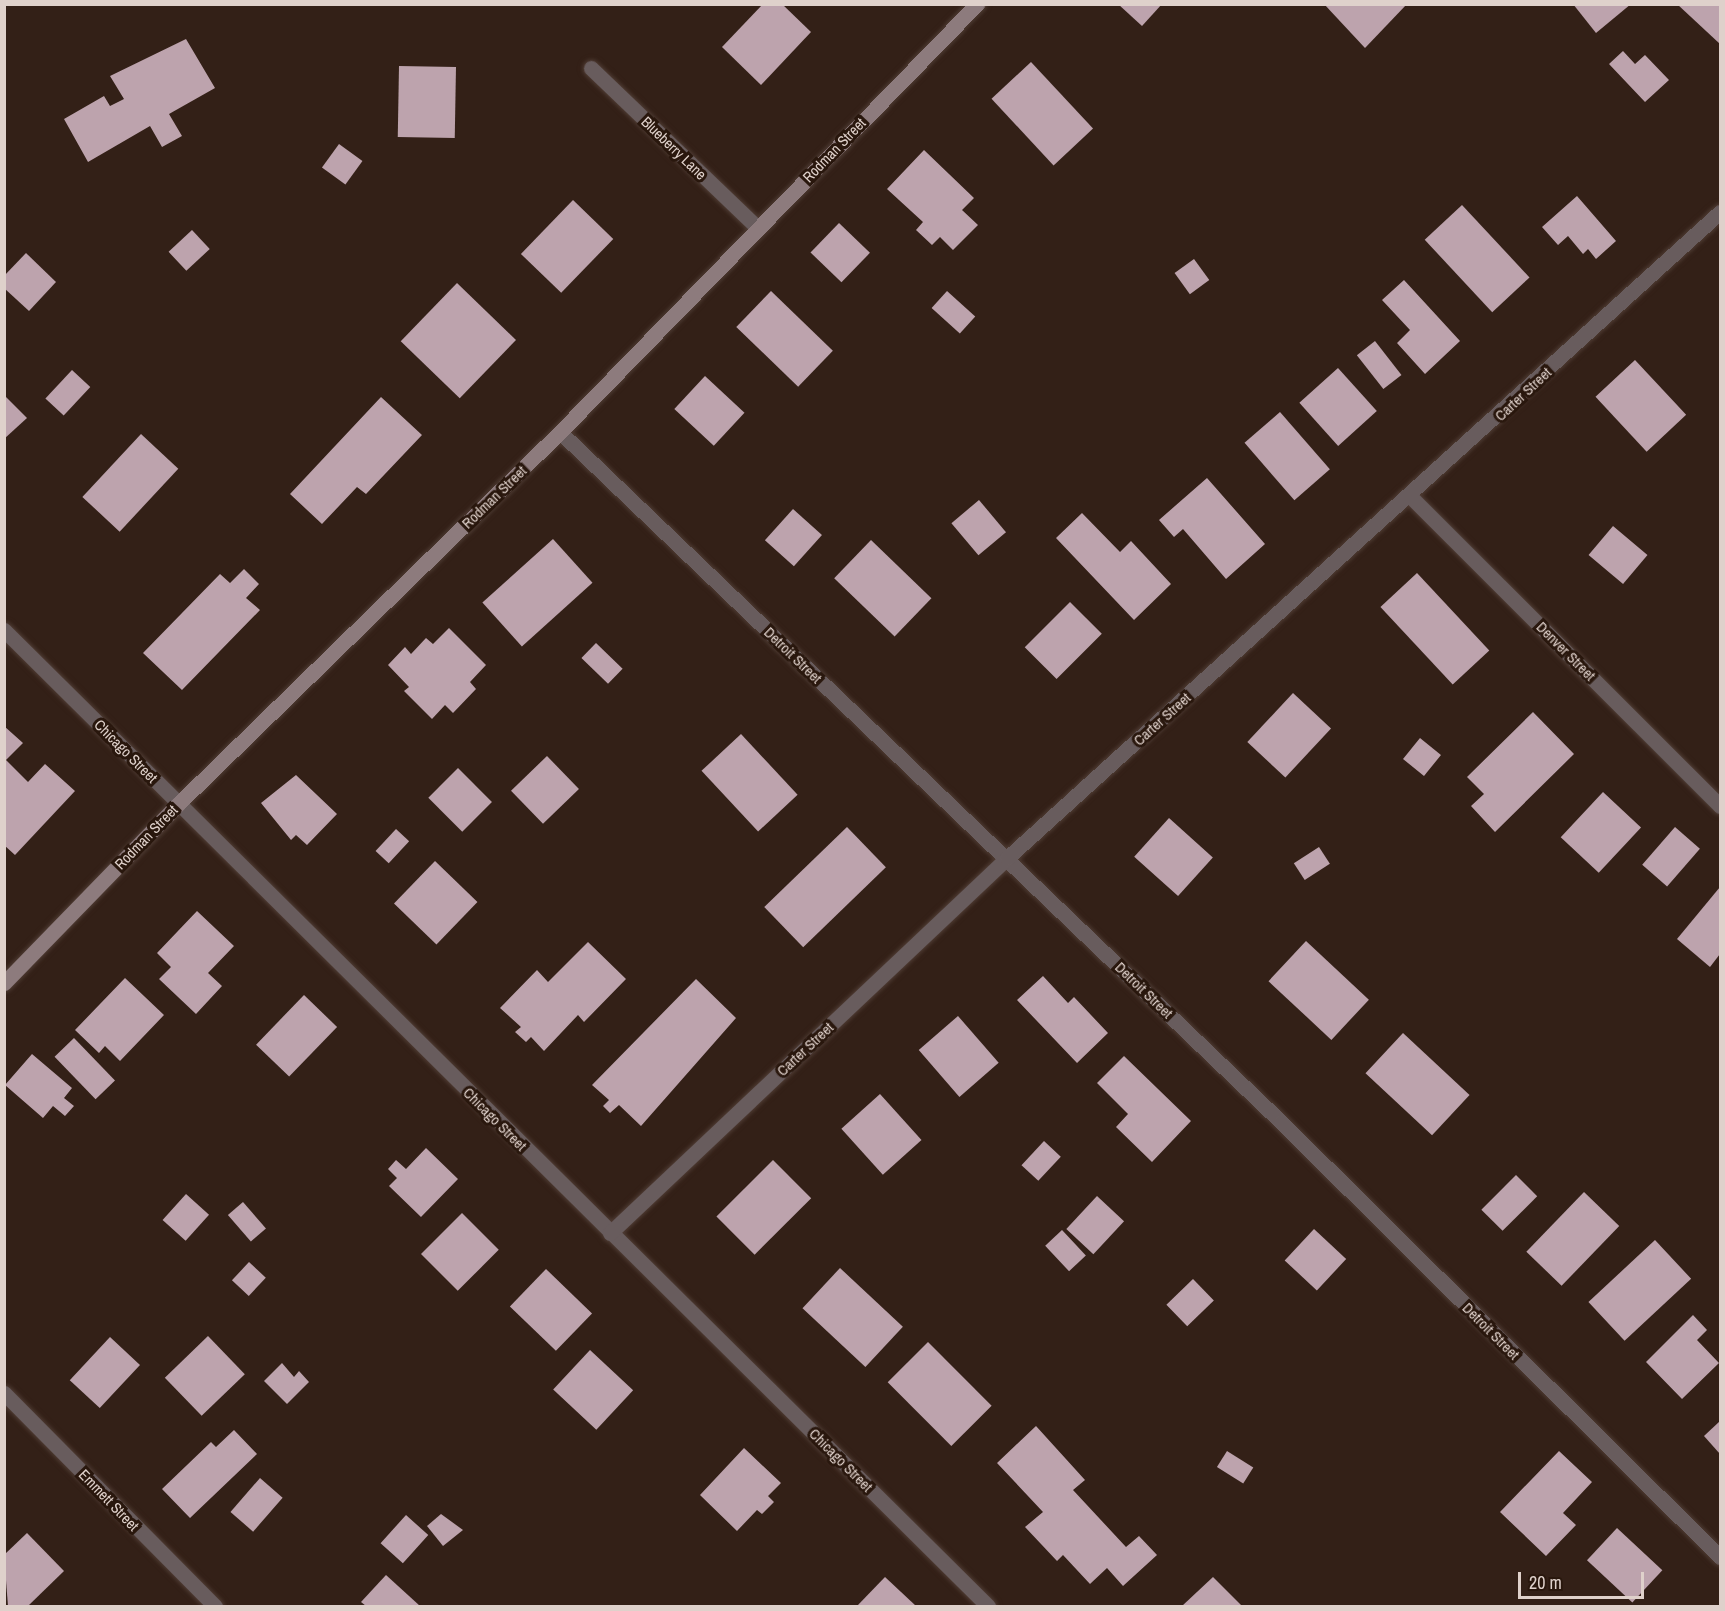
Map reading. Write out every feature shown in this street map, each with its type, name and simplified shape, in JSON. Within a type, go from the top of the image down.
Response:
[{"type":"street","name":"Rodman Street","points":[[4,983],[178,804],[560,432],[977,4]]},
{"type":"street","name":"Blueberry Lane","points":[[591,68],[758,228]]},
{"type":"street","name":"Carter Street","points":[[610,1233],[1007,858],[1411,497],[1720,212]]},
{"type":"street","name":"Detroit Street","points":[[560,432],[1281,1122],[1720,1557]]},
{"type":"street","name":"Denver Street","points":[[1411,497],[1720,806]]},
{"type":"street","name":"Chicago Street","points":[[4,630],[988,1606]]},
{"type":"street","name":"Emmett Street","points":[[4,1393],[215,1606]]},
{"type":"building","points":[[763,4],[782,4],[811,32],[761,85],[722,47]]},
{"type":"building","points":[[1118,4],[1162,4],[1142,26]]},
{"type":"building","points":[[1324,4],[1407,4],[1365,48]]},
{"type":"building","points":[[1573,4],[1631,4],[1596,33]]},
{"type":"building","points":[[1677,4],[1720,4],[1720,44]]},
{"type":"building","points":[[186,39],[215,88],[169,114],[182,136],[162,147],[150,126],[88,162],[64,119],[104,96],[110,106],[124,99],[110,76]]},
{"type":"building","points":[[1623,51],[1635,64],[1645,55],[1669,80],[1645,102],[1609,64]]},
{"type":"building","points":[[1031,62],[1093,129],[1054,165],[992,99]]},
{"type":"building","points":[[399,66],[456,67],[455,138],[398,137]]},
{"type":"building","points":[[339,144],[362,161],[345,185],[322,167]]},
{"type":"building","points":[[924,150],[974,198],[962,210],[978,225],[953,250],[940,237],[932,245],[916,230],[923,222],[887,189]]},
{"type":"building","points":[[1577,196],[1616,241],[1596,259],[1588,249],[1583,254],[1568,236],[1558,245],[1542,227]]},
{"type":"building","points":[[573,200],[613,239],[561,293],[521,254]]},
{"type":"building","points":[[1462,205],[1530,277],[1492,312],[1425,240]]},
{"type":"building","points":[[839,223],[870,253],[841,282],[811,252]]},
{"type":"building","points":[[192,230],[210,249],[186,271],[169,252]]},
{"type":"building","points":[[26,253],[56,282],[29,311],[4,288],[4,276]]},
{"type":"building","points":[[1194,259],[1209,280],[1190,294],[1175,273]]},
{"type":"building","points":[[1404,280],[1460,341],[1425,374],[1397,343],[1410,330],[1382,300]]},
{"type":"building","points":[[457,283],[516,340],[460,398],[401,341]]},
{"type":"building","points":[[771,291],[833,351],[798,387],[736,327]]},
{"type":"building","points":[[947,291],[975,316],[960,334],[932,308]]},
{"type":"building","points":[[1375,341],[1401,375],[1383,389],[1357,355]]},
{"type":"building","points":[[1635,360],[1686,415],[1647,452],[1596,397]]},
{"type":"building","points":[[1338,368],[1377,411],[1338,446],[1299,403]]},
{"type":"building","points":[[72,370],[90,387],[64,416],[45,399]]},
{"type":"building","points":[[705,376],[744,413],[714,446],[674,409]]},
{"type":"building","points":[[4,395],[27,418],[4,439]]},
{"type":"building","points":[[381,397],[422,435],[366,494],[357,487],[322,524],[290,494]]},
{"type":"building","points":[[1280,412],[1330,469],[1294,500],[1245,443]]},
{"type":"building","points":[[141,434],[178,469],[120,532],[82,497]]},
{"type":"building","points":[[1207,478],[1265,544],[1226,579],[1183,529],[1174,537],[1159,520]]},
{"type":"building","points":[[979,500],[1006,532],[978,555],[951,523]]},
{"type":"building","points":[[793,509],[822,535],[794,566],[765,540]]},
{"type":"building","points":[[1082,513],[1120,552],[1131,541],[1171,584],[1134,620],[1056,538]]},
{"type":"building","points":[[1613,526],[1647,555],[1623,584],[1589,555]]},
{"type":"building","points":[[553,539],[592,583],[522,646],[482,603]]},
{"type":"building","points":[[871,540],[931,598],[895,636],[834,578]]},
{"type":"building","points":[[244,569],[259,584],[246,598],[260,610],[182,690],[143,653],[220,574],[230,583]]},
{"type":"building","points":[[1417,573],[1489,651],[1453,685],[1380,607]]},
{"type":"building","points":[[1070,602],[1102,634],[1057,679],[1025,647]]},
{"type":"building","points":[[449,628],[486,665],[470,682],[476,689],[453,713],[445,705],[432,719],[404,691],[409,687],[388,665],[405,647],[411,654],[426,638],[433,644]]},
{"type":"building","points":[[596,643],[623,669],[608,684],[581,658]]},
{"type":"building","points":[[1293,693],[1331,728],[1285,777],[1247,742]]},
{"type":"building","points":[[1533,712],[1574,754],[1495,832],[1471,806],[1484,794],[1467,777]]},
{"type":"building","points":[[4,726],[23,743],[6,760],[28,782],[45,764],[75,791],[15,855],[4,845]]},
{"type":"building","points":[[741,734],[798,795],[758,832],[702,771]]},
{"type":"building","points":[[1420,738],[1441,755],[1424,776],[1403,759]]},
{"type":"building","points":[[547,756],[579,789],[543,824],[511,791]]},
{"type":"building","points":[[458,768],[492,802],[462,832],[428,798]]},
{"type":"building","points":[[296,775],[337,814],[307,845],[296,835],[291,840],[261,803]]},
{"type":"building","points":[[1603,792],[1641,827],[1599,873],[1561,837]]},
{"type":"building","points":[[1169,818],[1213,857],[1178,896],[1134,857]]},
{"type":"building","points":[[847,827],[886,867],[803,947],[764,907]]},
{"type":"building","points":[[1675,827],[1700,849],[1667,886],[1642,865]]},
{"type":"building","points":[[396,829],[409,841],[389,863],[376,851]]},
{"type":"building","points":[[1319,847],[1330,864],[1305,880],[1294,863]]},
{"type":"building","points":[[435,861],[477,902],[436,944],[394,903]]},
{"type":"building","points":[[1720,887],[1720,954],[1710,967],[1677,939]]},
{"type":"building","points":[[197,911],[234,946],[208,973],[222,986],[196,1014],[159,979],[171,967],[157,953]]},
{"type":"building","points":[[1306,941],[1369,1000],[1331,1040],[1268,981]]},
{"type":"building","points":[[588,942],[626,979],[584,1022],[578,1015],[544,1051],[531,1037],[526,1042],[515,1032],[521,1027],[500,1008],[537,970],[548,982]]},
{"type":"building","points":[[1043,976],[1068,1003],[1074,997],[1108,1033],[1077,1063],[1017,1000]]},
{"type":"building","points":[[125,978],[164,1015],[120,1061],[105,1046],[99,1053],[75,1030]]},
{"type":"building","points":[[696,979],[736,1018],[641,1126],[619,1105],[610,1113],[603,1106],[609,1100],[592,1085]]},
{"type":"building","points":[[304,995],[337,1027],[289,1077],[256,1045]]},
{"type":"building","points":[[958,1016],[999,1063],[959,1097],[919,1050]]},
{"type":"building","points":[[1403,1033],[1470,1095],[1432,1135],[1365,1073]]},
{"type":"building","points":[[74,1038],[115,1080],[96,1099],[55,1057]]},
{"type":"building","points":[[32,1054],[72,1088],[64,1098],[74,1106],[65,1116],[53,1106],[43,1118],[5,1085]]},
{"type":"building","points":[[1124,1056],[1191,1121],[1152,1162],[1116,1127],[1128,1114],[1097,1083]]},
{"type":"building","points":[[880,1094],[921,1140],[883,1175],[841,1129]]},
{"type":"building","points":[[1044,1141],[1061,1157],[1038,1181],[1021,1165]]},
{"type":"building","points":[[426,1148],[458,1179],[421,1217],[389,1186],[397,1178],[388,1169],[396,1160],[406,1169]]},
{"type":"building","points":[[773,1160],[811,1198],[755,1255],[716,1217]]},
{"type":"building","points":[[1516,1175],[1537,1196],[1503,1231],[1481,1210]]},
{"type":"building","points":[[1584,1192],[1619,1226],[1562,1286],[1526,1252]]},
{"type":"building","points":[[186,1194],[209,1215],[186,1241],[163,1220]]},
{"type":"building","points":[[1097,1196],[1124,1221],[1093,1254],[1066,1229]]},
{"type":"building","points":[[243,1202],[266,1228],[251,1242],[228,1215]]},
{"type":"building","points":[[462,1213],[499,1250],[458,1291],[421,1254]]},
{"type":"building","points":[[1314,1229],[1346,1259],[1317,1290],[1285,1260]]},
{"type":"building","points":[[1062,1230],[1086,1256],[1069,1271],[1045,1246]]},
{"type":"building","points":[[1655,1240],[1691,1279],[1625,1341],[1588,1302]]},
{"type":"building","points":[[249,1262],[266,1278],[249,1296],[232,1280]]},
{"type":"building","points":[[840,1268],[903,1327],[865,1367],[802,1308]]},
{"type":"building","points":[[546,1269],[592,1313],[556,1351],[510,1306]]},
{"type":"building","points":[[1193,1279],[1214,1301],[1187,1326],[1166,1305]]},
{"type":"building","points":[[1693,1315],[1707,1330],[1697,1340],[1719,1363],[1682,1399],[1646,1362]]},
{"type":"building","points":[[208,1336],[245,1374],[202,1416],[165,1378]]},
{"type":"building","points":[[110,1337],[140,1365],[100,1408],[70,1380]]},
{"type":"building","points":[[928,1342],[992,1406],[951,1446],[888,1382]]},
{"type":"building","points":[[590,1350],[633,1390],[596,1430],[553,1389]]},
{"type":"building","points":[[282,1363],[294,1377],[299,1371],[309,1382],[287,1404],[264,1381]]},
{"type":"building","points":[[1720,1421],[1720,1454],[1704,1436]]},
{"type":"building","points":[[1036,1426],[1085,1480],[1073,1490],[1126,1547],[1139,1536],[1157,1555],[1123,1586],[1107,1568],[1090,1584],[1063,1555],[1057,1561],[1025,1527],[1043,1512],[997,1463]]},
{"type":"building","points":[[234,1430],[257,1454],[190,1518],[162,1489],[211,1442],[216,1447]]},
{"type":"building","points":[[744,1448],[781,1483],[768,1496],[774,1502],[762,1514],[757,1510],[737,1531],[700,1495]]},
{"type":"building","points":[[1227,1451],[1253,1467],[1243,1484],[1217,1467]]},
{"type":"building","points":[[1559,1451],[1592,1482],[1563,1513],[1576,1525],[1546,1556],[1500,1512]]},
{"type":"building","points":[[260,1478],[283,1498],[253,1532],[230,1512]]},
{"type":"building","points":[[441,1514],[463,1530],[443,1546],[427,1526]]},
{"type":"building","points":[[406,1515],[428,1535],[403,1563],[381,1543]]},
{"type":"building","points":[[1617,1528],[1662,1570],[1632,1602],[1587,1560]]},
{"type":"building","points":[[27,1533],[64,1571],[28,1606],[8,1606],[4,1555]]},
{"type":"building","points":[[386,1575],[420,1606],[366,1606],[361,1602]]},
{"type":"building","points":[[885,1577],[916,1606],[857,1606]]},
{"type":"building","points":[[1213,1577],[1242,1606],[1182,1606]]}]
